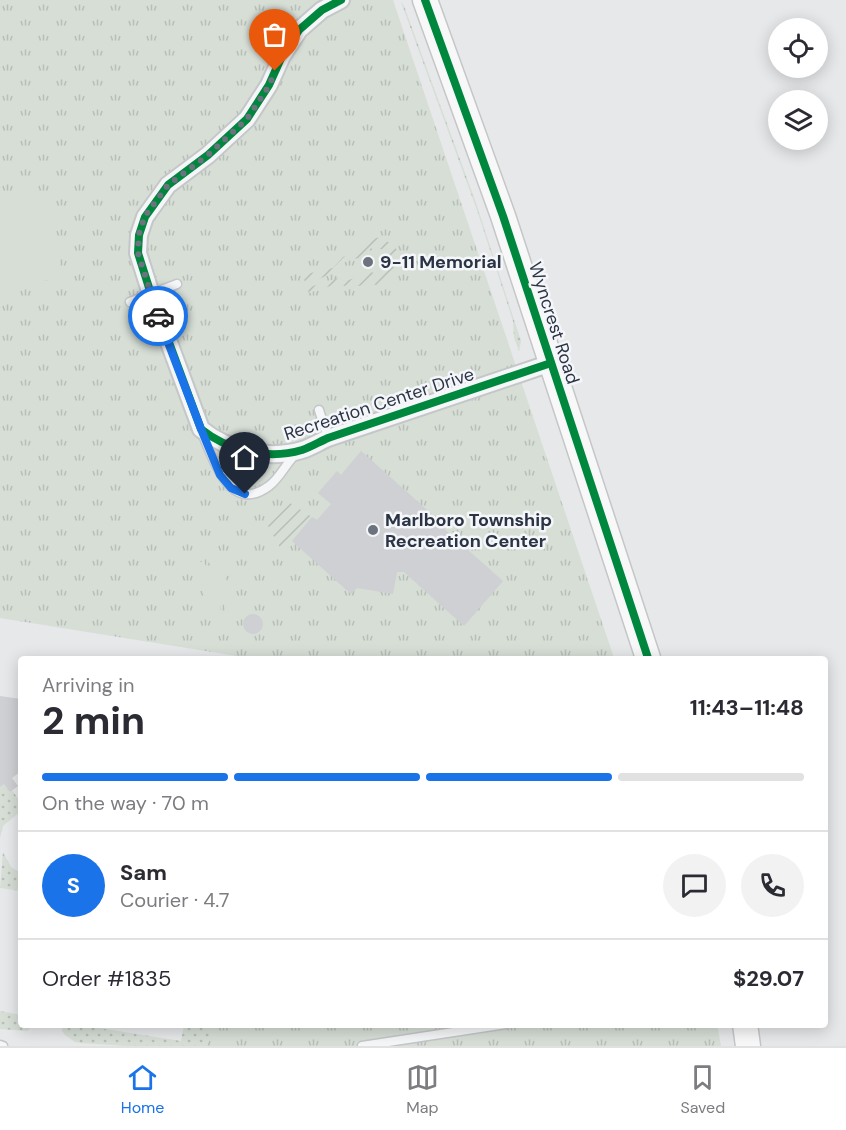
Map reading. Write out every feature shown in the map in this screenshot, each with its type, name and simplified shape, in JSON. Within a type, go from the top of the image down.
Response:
[{"type":"street","name":"Recreation Center Drive","points":[[341,0],[322,10],[299,30],[282,56],[269,86],[247,119],[208,155],[168,185],[145,216],[139,234],[138,253],[151,294],[201,429],[212,439],[244,450],[265,454],[301,450],[328,438],[551,363]]},
{"type":"street","name":"Wyncrest Road","points":[[425,0],[503,216],[647,656]]},
{"type":"street","points":[[746,1028],[748,1046]]},
{"type":"lane","points":[[130,302],[177,284]]},
{"type":"lane","points":[[319,410],[328,438]]},
{"type":"lane","name":"Recreation Center Drive","points":[[201,429],[220,475],[231,488],[245,494],[257,493],[271,484],[287,462],[301,450]]},
{"type":"lane","points":[[362,1046],[480,1028]]},
{"type":"green space","points":[[0,0],[393,0],[613,656],[237,656],[0,618]]},
{"type":"green space","points":[[401,2],[476,203],[521,341],[519,351],[514,338],[513,321],[478,213]]},
{"type":"green space","points":[[52,191],[61,279],[0,285],[0,196]]},
{"type":"green space","points":[[382,237],[400,252],[399,268],[392,282],[382,287],[378,285],[346,286],[337,283],[309,293],[307,288],[338,278],[346,281],[370,272],[379,274],[385,271],[390,264],[390,256],[386,251],[375,247],[370,249],[364,258],[342,263],[336,272],[306,284],[302,275],[333,268],[343,257],[359,249],[369,239]]},
{"type":"green space","points":[[290,503],[312,517],[282,551],[266,522]]},
{"type":"green space","points":[[218,555],[236,608],[226,612],[208,559]]},
{"type":"green space","points":[[204,561],[222,613],[212,617],[194,564]]},
{"type":"green space","points":[[4,784],[18,799],[18,814],[3,826],[0,838],[0,787]]},
{"type":"green space","points":[[3,852],[11,867],[18,871],[18,891],[0,888]]},
{"type":"green space","points":[[0,1011],[18,1014],[18,1028],[30,1028],[27,1031],[0,1029]]},
{"type":"green space","points":[[62,1028],[99,1028],[181,1041],[183,1028],[241,1028],[237,1046],[127,1046],[82,1043],[75,1042],[62,1031]]},
{"type":"green space","points":[[210,1028],[718,1028],[721,1046],[207,1046]]},
{"type":"building","name":"Marlboro Township Recreation Center","points":[[361,451],[503,581],[464,626],[404,572],[397,572],[393,594],[357,588],[351,594],[292,541],[312,517],[317,520],[331,504],[318,493],[337,471],[341,475]]},
{"type":"building","points":[[253,614],[260,617],[263,624],[260,631],[253,634],[246,631],[243,624],[246,617]]},
{"type":"building","points":[[0,696],[18,699],[18,774],[12,778],[18,786],[10,792],[4,784],[0,787]]},
{"type":"cycle path","points":[[341,0],[322,10],[299,30],[282,56],[269,85],[247,119],[208,155],[168,185],[145,217],[139,235],[138,253],[151,294],[201,429],[223,443],[249,452],[289,453],[551,363]]},
{"type":"cycle path","points":[[425,0],[503,216],[647,656]]},
{"type":"way so far","points":[[158,316],[138,253],[139,234],[145,216],[168,185],[208,155],[247,119],[269,86],[275,71]]},
{"type":"place","name":"9-11 Memorial","points":[[368,262]]},
{"type":"place","name":"Marlboro Township Recreation Center","points":[[373,530]]},
{"type":"route","points":[[158,316],[220,475],[231,488],[245,494]]}]
